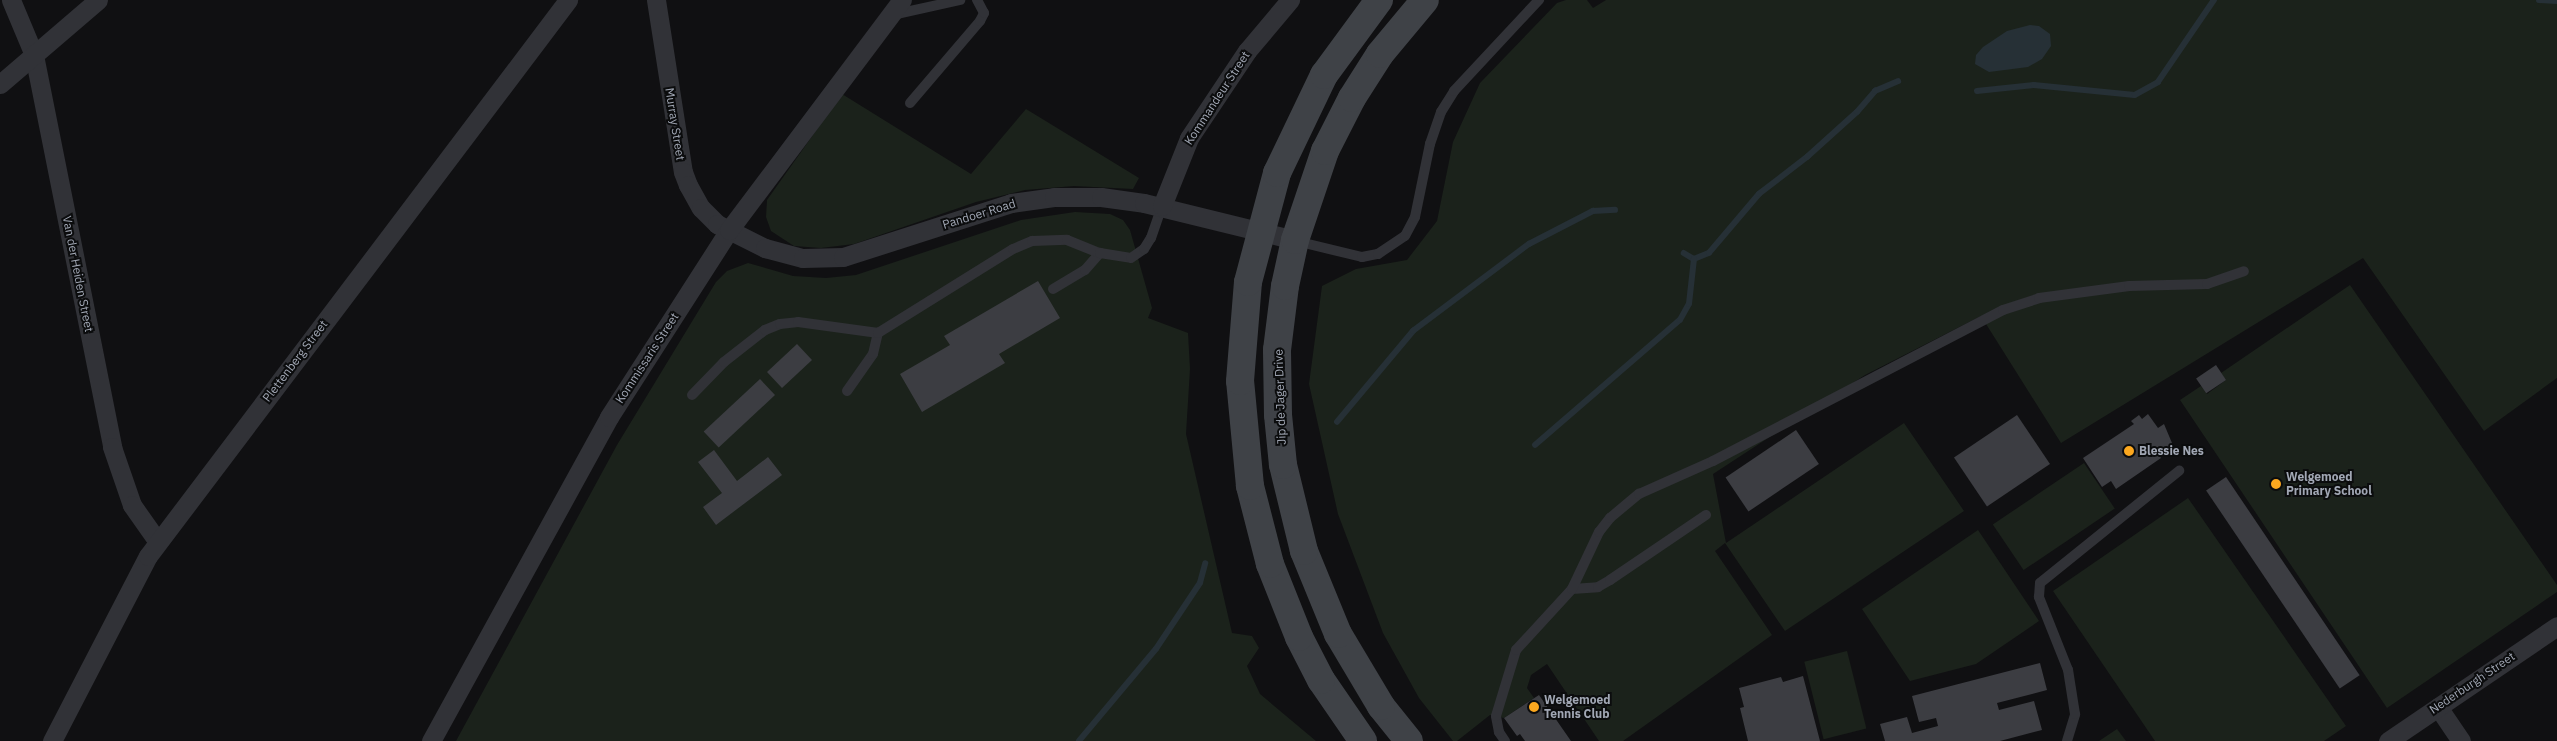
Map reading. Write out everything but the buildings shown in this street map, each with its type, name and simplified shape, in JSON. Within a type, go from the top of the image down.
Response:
[{"type":"main road","points":[[1363,741],[1321,680],[1299,637],[1270,564],[1250,486],[1242,424],[1241,346],[1248,282],[1259,231],[1277,173],[1307,107],[1344,44],[1379,0]]},
{"type":"main road","name":"Jip de Jager Drive","points":[[1409,741],[1381,706],[1338,634],[1315,584],[1290,502],[1278,414],[1277,350],[1284,286],[1295,240],[1325,151],[1352,98],[1393,37],[1425,0]]},
{"type":"street","name":"Van der Heiden Street","points":[[11,0],[34,55],[112,447],[132,505],[158,542]]},
{"type":"street","points":[[0,84],[98,0]]},
{"type":"street","name":"Plettenberg Street","points":[[52,741],[148,556],[568,0]]},
{"type":"street","name":"Murray Street","points":[[656,0],[683,172],[701,208],[717,224],[729,230]]},
{"type":"street","name":"Kommissaris Street","points":[[431,741],[609,416],[729,230],[888,16],[902,0]]},
{"type":"street","name":"Kommandeur Street","points":[[1162,206],[1189,138],[1247,51],[1290,0]]},
{"type":"street","name":"Pandoer Road","points":[[729,230],[784,254],[823,259],[871,251],[1011,203],[1054,197],[1101,197],[1162,206],[1295,240]]},
{"type":"street","name":"Nederburgh Street","points":[[2388,741],[2557,626]]},
{"type":"street","points":[[2438,707],[2461,741]]},
{"type":"lane","points":[[888,16],[960,0]]},
{"type":"lane","points":[[910,103],[980,21],[984,13],[977,0]]},
{"type":"lane","points":[[1295,240],[1362,257],[1378,254],[1405,236],[1414,217],[1430,144],[1441,112],[1454,91],[1539,0]]},
{"type":"lane","points":[[692,395],[746,343],[780,324],[798,322],[878,333],[1014,249],[1032,241],[1067,240],[1100,253],[1131,258],[1144,249],[1162,206]]},
{"type":"lane","points":[[1053,289],[1085,270],[1100,253]]},
{"type":"lane","points":[[1505,741],[1499,732],[1496,716],[1516,650],[1572,589],[1599,532],[1623,504],[1639,494],[1713,461],[2003,310],[2040,298],[2120,287],[2207,284],[2244,271]]},
{"type":"lane","points":[[847,391],[873,354],[878,333]]},
{"type":"lane","points":[[2067,741],[2075,714],[2068,670],[2039,597],[2040,583],[2179,471]]},
{"type":"lane","points":[[1572,589],[1598,587],[1706,515]]},
{"type":"shaded area","points":[[1566,0],[1587,0],[1593,8],[1606,0],[2557,0],[2557,378],[2484,431],[2363,258],[2061,443],[1981,316],[1865,375],[1713,474],[1726,543],[1904,423],[1964,511],[1785,631],[1725,543],[1715,551],[1772,635],[1623,741],[1599,741],[1547,664],[1531,675],[1527,688],[1534,698],[1504,718],[1490,715],[1457,741],[1453,741],[1419,698],[1383,633],[1338,514],[1309,384],[1322,286],[1356,269],[1407,260],[1437,221],[1453,142],[1480,83],[1557,3]]},
{"type":"shaded area","points":[[2030,25],[2039,26],[2050,34],[2051,46],[2042,59],[2028,67],[1989,72],[1975,64],[1976,55],[1983,47],[2007,31]]},
{"type":"shaded area","points":[[842,94],[971,174],[1026,109],[1139,178],[1133,189],[1074,186],[1025,190],[976,202],[854,244],[821,248],[794,246],[771,231],[766,217],[767,200]]},
{"type":"shaded area","points":[[1075,212],[1110,214],[1123,220],[1130,230],[1152,308],[1148,318],[1188,333],[1190,369],[1186,434],[1232,633],[1252,636],[1259,648],[1247,666],[1260,694],[1316,741],[456,741],[617,445],[716,282],[727,271],[748,263],[793,276],[826,278],[856,275],[1021,220]]},
{"type":"shaded area","points":[[2350,285],[2557,585],[2557,592],[2387,708],[2180,400],[2201,386],[2207,394],[2226,380],[2221,373]]},
{"type":"shaded area","points":[[2084,463],[2115,509],[2024,570],[1993,525]]},
{"type":"shaded area","points":[[2188,498],[2346,726],[2324,741],[2155,741],[2053,591]]},
{"type":"shaded area","points":[[1978,530],[2039,621],[1976,664],[1910,681],[1862,609]]},
{"type":"shaded area","points":[[1847,651],[1866,729],[1824,739],[1804,662]]},
{"type":"shaded area","points":[[2117,729],[2126,741],[2099,741]]},
{"type":"waterway","points":[[1977,91],[2034,85],[2135,95],[2158,82],[2214,0]]},
{"type":"waterway","points":[[2539,0],[2557,1]]},
{"type":"waterway","points":[[1684,253],[1694,259],[1709,253],[1759,194],[1807,157],[1857,112],[1875,91],[1898,81]]},
{"type":"waterway","points":[[1337,422],[1413,331],[1529,244],[1593,211],[1615,210]]},
{"type":"waterway","points":[[1535,445],[1680,320],[1689,304],[1694,259]]},
{"type":"waterway","points":[[1079,741],[1156,649],[1200,583],[1205,564]]},
{"type":"place","name":"Blessie Nes","points":[[2129,451]]},
{"type":"place","name":"Welgemoed Primary School","points":[[2276,484]]},
{"type":"place","name":"Welgemoed Tennis Club","points":[[1534,707]]}]
